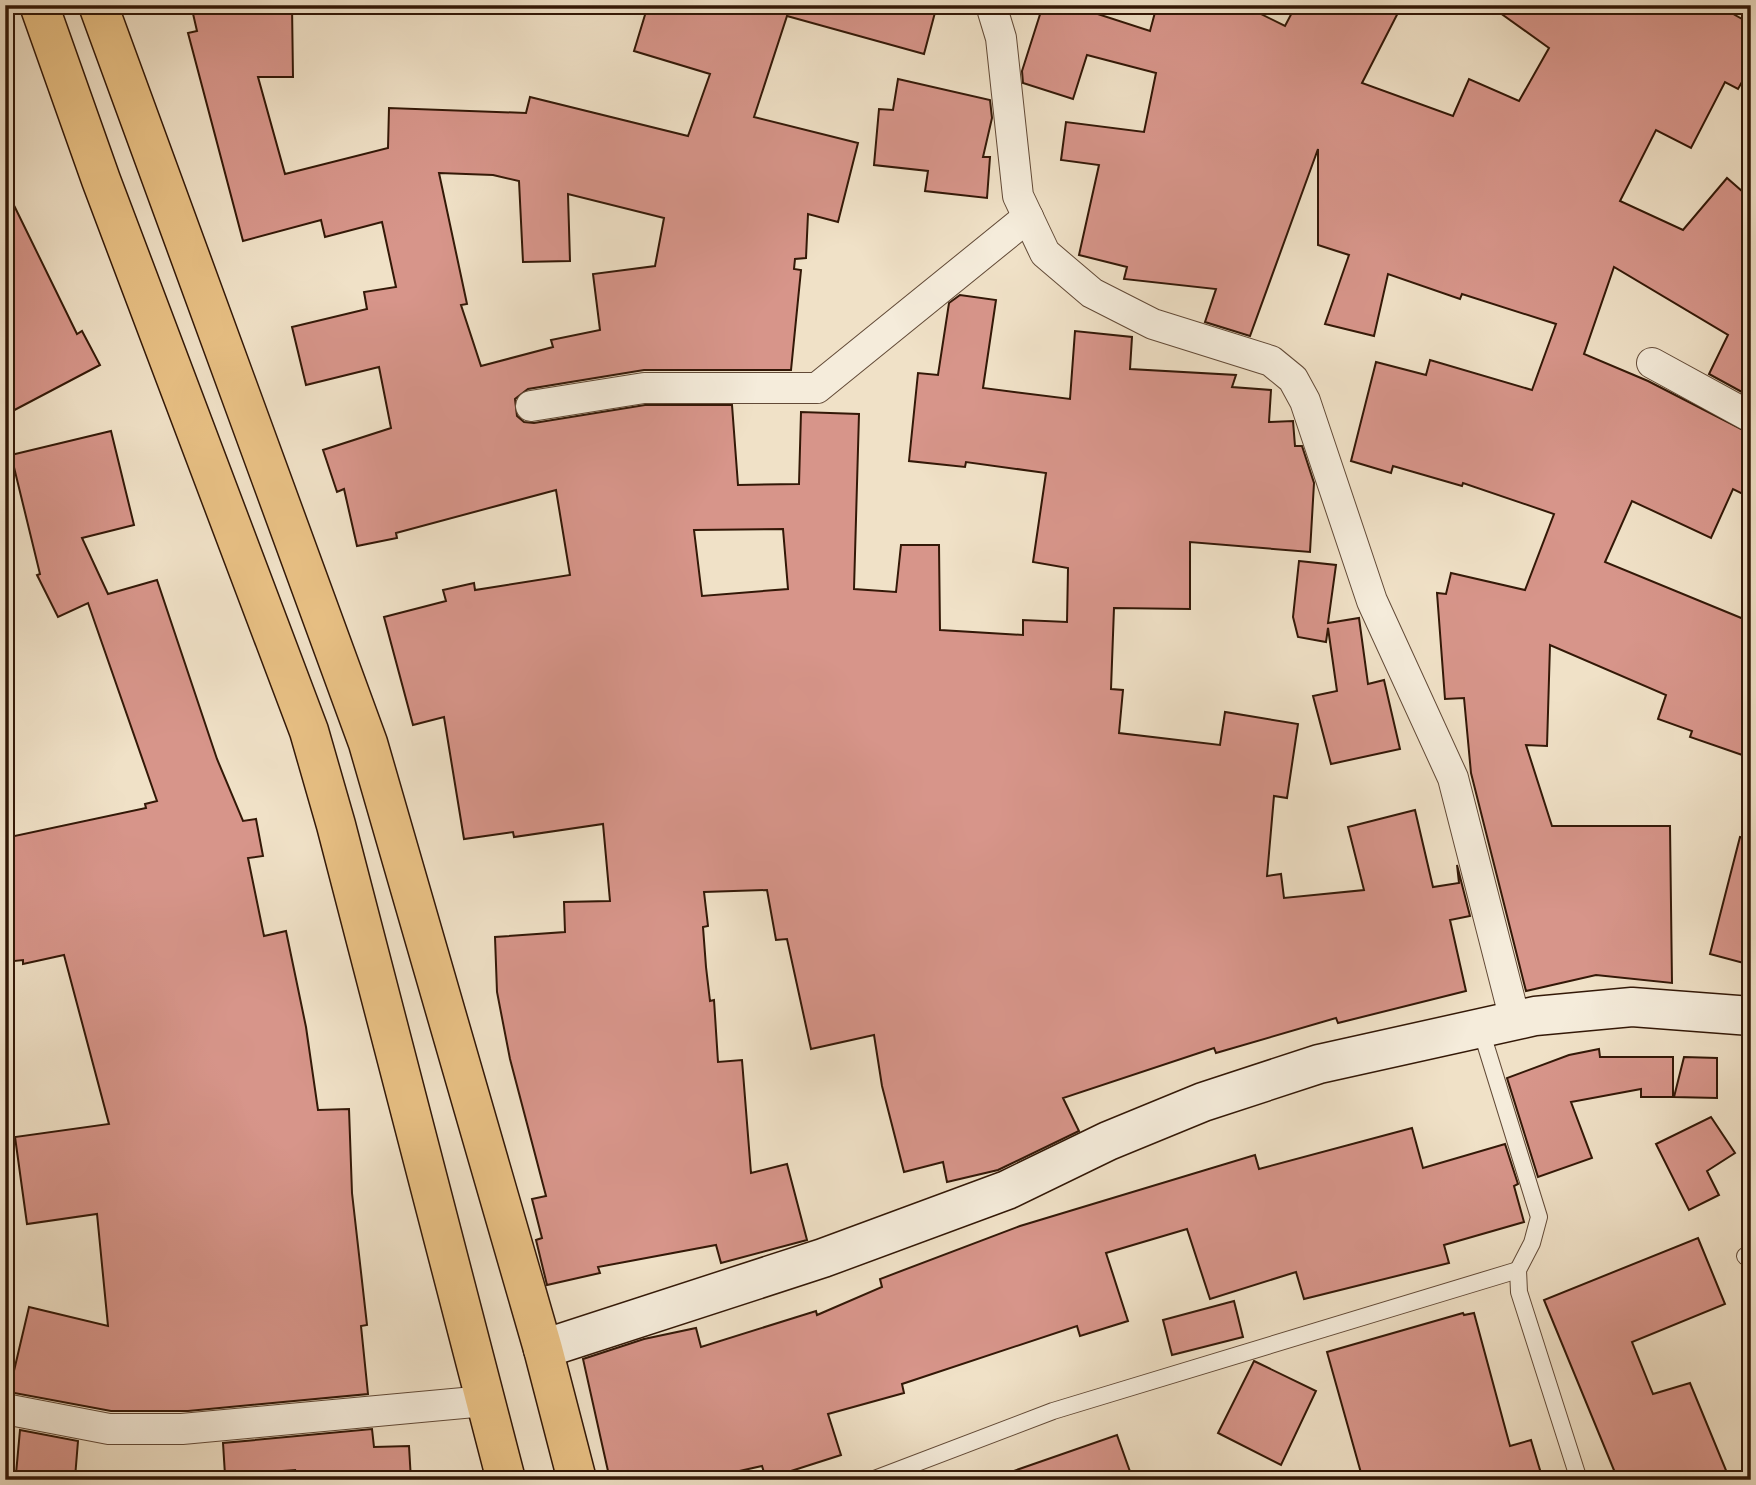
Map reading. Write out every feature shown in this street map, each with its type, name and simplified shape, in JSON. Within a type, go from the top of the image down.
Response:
[{"type":"highway","points":[[39,5],[101,180],[309,731],[336,825],[506,1480]]},
{"type":"highway","points":[[98,5],[368,743],[543,1349],[577,1480]]},
{"type":"street","points":[[991,5],[1001,38],[1018,196],[1045,253],[1092,293],[1153,324],[1270,361],[1293,379],[1305,401],[1340,497],[1372,601],[1453,778],[1498,1024]]},
{"type":"street","points":[[531,406],[644,388],[817,388],[1028,217]]},
{"type":"street","points":[[1652,363],[1751,417]]},
{"type":"street","points":[[543,1349],[823,1258],[1007,1190],[1108,1141],[1203,1102],[1319,1064],[1498,1024],[1632,1007],[1751,1016]]},
{"type":"street","points":[[5,1409],[109,1429],[181,1429],[485,1401]]},
{"type":"lane","points":[[1498,1024],[1539,1217],[1532,1242],[1518,1270],[1519,1292],[1579,1480]]},
{"type":"lane","points":[[872,1480],[1053,1410],[1518,1270]]},
{"type":"lane","points":[[1745,1480],[1751,1472]]},
{"type":"building","points":[[191,5],[292,5],[293,77],[258,77],[285,174],[388,148],[389,108],[526,113],[530,97],[688,136],[710,74],[634,51],[648,5],[937,5],[924,54],[787,16],[754,117],[858,143],[838,222],[808,214],[806,258],[795,259],[794,269],[801,270],[791,370],[644,370],[528,389],[515,399],[517,416],[524,422],[534,423],[645,405],[732,405],[738,485],[799,484],[801,412],[859,414],[854,589],[896,592],[901,545],[939,545],[940,630],[1023,635],[1023,620],[1067,622],[1068,568],[1033,562],[1046,473],[966,462],[965,467],[909,461],[918,373],[938,375],[949,303],[960,295],[996,300],[983,388],[1070,399],[1075,331],[1132,337],[1130,369],[1236,375],[1232,387],[1271,390],[1269,422],[1293,421],[1295,446],[1302,446],[1314,483],[1310,552],[1190,542],[1190,609],[1114,608],[1111,689],[1123,690],[1119,733],[1220,745],[1225,712],[1298,724],[1287,798],[1274,796],[1267,876],[1281,874],[1284,898],[1364,890],[1348,827],[1415,810],[1433,887],[1459,883],[1457,865],[1470,916],[1450,920],[1466,991],[1338,1023],[1336,1018],[1216,1053],[1214,1048],[1063,1098],[1079,1131],[998,1170],[947,1182],[943,1162],[904,1172],[882,1086],[874,1035],[811,1049],[787,939],[776,940],[767,890],[704,892],[708,926],[703,927],[706,967],[710,1001],[714,1000],[718,1062],[742,1060],[751,1173],[787,1164],[807,1240],[721,1263],[716,1245],[598,1267],[600,1273],[547,1285],[536,1240],[542,1238],[532,1199],[546,1196],[510,1059],[497,992],[495,937],[565,932],[564,902],[610,901],[603,824],[514,837],[513,832],[464,839],[444,717],[413,725],[384,617],[446,601],[443,590],[474,583],[475,590],[570,575],[556,490],[396,533],[397,538],[357,546],[344,489],[337,492],[323,450],[391,428],[379,367],[306,385],[292,327],[367,309],[364,292],[396,287],[382,222],[325,237],[321,220],[243,241],[188,33],[197,31]],"holes":[[[439,173],[493,175],[519,181],[523,262],[570,261],[568,194],[664,218],[655,266],[593,274],[600,330],[551,340],[553,347],[481,366],[461,305],[467,304]],[[783,529],[788,589],[702,596],[694,530]]]},
{"type":"building","points":[[1043,5],[1070,5],[1150,31],[1157,5],[1243,5],[1285,26],[1296,5],[1402,5],[1362,83],[1453,116],[1469,79],[1519,101],[1549,48],[1489,5],[1717,5],[1751,24],[1751,66],[1738,89],[1725,82],[1691,148],[1656,130],[1620,201],[1683,230],[1727,178],[1751,199],[1751,397],[1709,374],[1728,335],[1614,267],[1584,354],[1648,381],[1751,434],[1751,498],[1733,489],[1711,538],[1632,501],[1605,562],[1751,622],[1751,758],[1690,737],[1692,731],[1658,719],[1666,695],[1550,645],[1547,746],[1526,745],[1552,826],[1670,826],[1672,983],[1596,975],[1526,991],[1471,773],[1464,698],[1445,699],[1437,593],[1446,594],[1451,573],[1525,590],[1554,514],[1463,483],[1462,486],[1393,466],[1391,473],[1351,461],[1376,362],[1426,375],[1430,360],[1532,390],[1556,324],[1462,294],[1460,299],[1388,274],[1374,336],[1325,324],[1349,255],[1318,245],[1318,149],[1250,336],[1205,322],[1216,289],[1124,279],[1127,267],[1079,255],[1099,165],[1061,160],[1066,122],[1144,132],[1156,73],[1087,55],[1073,99],[1023,83],[1022,71]]},
{"type":"building","points":[[898,79],[990,100],[992,118],[983,157],[990,157],[987,198],[925,191],[928,171],[874,165],[879,109],[893,110]]},
{"type":"building","points":[[5,187],[77,334],[82,331],[100,365],[5,415]]},
{"type":"building","points":[[111,431],[134,525],[82,538],[108,594],[157,580],[217,759],[243,821],[256,819],[263,856],[248,858],[264,936],[286,931],[306,1027],[318,1110],[349,1109],[352,1193],[367,1325],[361,1326],[368,1394],[188,1411],[111,1411],[9,1392],[29,1307],[108,1326],[97,1214],[27,1224],[15,1137],[109,1124],[64,955],[23,964],[23,960],[5,962],[5,838],[146,808],[145,804],[157,801],[88,603],[58,617],[37,575],[40,574],[11,455]]},
{"type":"building","points":[[1299,561],[1336,565],[1328,623],[1359,618],[1368,684],[1384,680],[1400,749],[1331,764],[1313,696],[1337,691],[1328,628],[1326,642],[1298,637],[1293,617]]},
{"type":"building","points":[[1740,837],[1751,839],[1751,965],[1710,954]]},
{"type":"building","points":[[1599,1049],[1600,1057],[1673,1057],[1673,1097],[1641,1097],[1641,1089],[1571,1102],[1592,1158],[1538,1177],[1507,1078],[1569,1055]]},
{"type":"building","points":[[1684,1057],[1717,1058],[1717,1098],[1674,1097]]},
{"type":"building","points":[[1711,1117],[1735,1153],[1707,1171],[1719,1195],[1689,1210],[1656,1144]]},
{"type":"building","points":[[1412,1128],[1423,1168],[1505,1144],[1518,1184],[1514,1186],[1524,1222],[1444,1245],[1449,1263],[1304,1299],[1296,1272],[1210,1299],[1187,1229],[1106,1253],[1128,1321],[1080,1336],[1077,1326],[902,1384],[904,1393],[828,1414],[841,1455],[766,1479],[762,1466],[699,1480],[610,1480],[583,1359],[644,1339],[696,1328],[701,1347],[816,1311],[817,1315],[882,1287],[880,1279],[1020,1226],[1255,1155],[1259,1169]]},
{"type":"building","points":[[1698,1238],[1725,1304],[1632,1342],[1653,1394],[1690,1383],[1730,1480],[1618,1480],[1544,1300]]},
{"type":"building","points":[[1234,1301],[1243,1337],[1172,1355],[1163,1320]]},
{"type":"building","points":[[1463,1313],[1474,1313],[1510,1446],[1531,1440],[1543,1480],[1363,1480],[1327,1352]]},
{"type":"building","points":[[1254,1361],[1316,1391],[1281,1465],[1218,1433]]},
{"type":"building","points":[[372,1429],[374,1447],[409,1446],[411,1480],[294,1480],[295,1470],[225,1475],[223,1443]]},
{"type":"building","points":[[20,1430],[78,1441],[75,1478],[16,1474]]},
{"type":"building","points":[[1117,1435],[1133,1480],[1003,1480],[1002,1475]]}]
